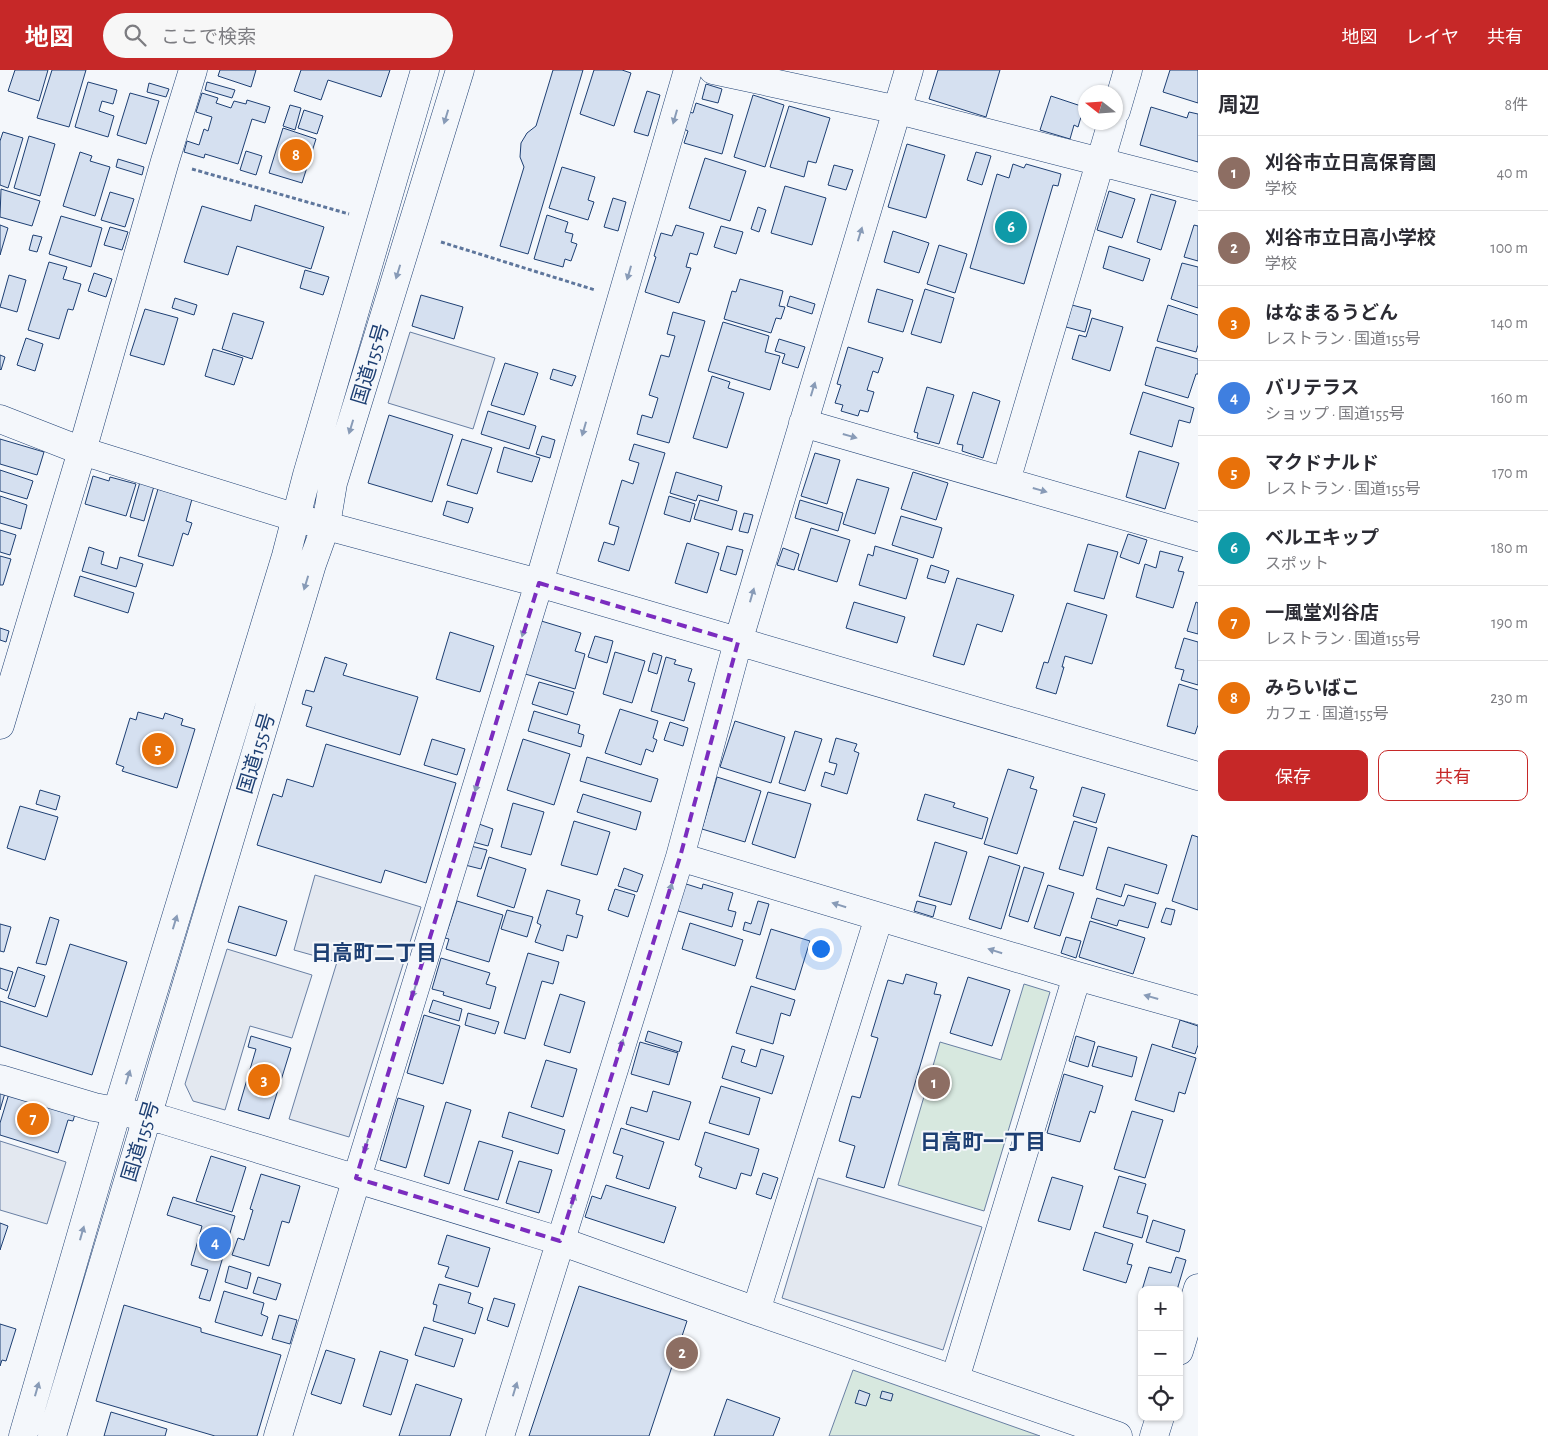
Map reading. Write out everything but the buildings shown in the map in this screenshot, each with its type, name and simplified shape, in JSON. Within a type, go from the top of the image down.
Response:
[{"type":"main road","points":[[0,725],[193,70]]},
{"type":"main road","name":"国道155号","points":[[23,1436],[117,1111],[297,518],[307,475],[425,70]]},
{"type":"main road","name":"国道155号","points":[[52,1436],[309,573],[326,525],[333,483],[460,70]]},
{"type":"main road","points":[[278,1436],[539,583],[688,70]]},
{"type":"main road","points":[[713,70],[898,110],[1198,187]]},
{"type":"main road","points":[[500,1436],[680,857],[738,642],[909,70]]},
{"type":"main road","points":[[1123,87],[1128,70]]},
{"type":"main road","points":[[1006,480],[1110,130]]},
{"type":"main road","points":[[0,419],[82,451],[297,518],[539,583],[1198,776]]},
{"type":"main road","points":[[803,423],[1006,480],[1198,537]]},
{"type":"main road","points":[[680,857],[1077,976],[1198,1010]]},
{"type":"main road","points":[[756,1311],[879,917]]},
{"type":"main road","points":[[955,1379],[1077,976]]},
{"type":"main road","points":[[0,1079],[94,1107],[147,1116],[560,1241],[1118,1436]]},
{"type":"main road","points":[[1183,1338],[1198,1288]]},
{"type":"main road","points":[[1154,1436],[1159,1421]]},
{"type":"path","points":[[165,161],[349,214]]},
{"type":"path","points":[[441,242],[622,298]]},
{"type":"highlighted area","points":[[539,583],[738,642],[680,857],[560,1241],[356,1178]]},
{"type":"shaded area","points":[[410,332],[495,358],[473,429],[388,403]]},
{"type":"shaded area","points":[[315,875],[421,907],[349,1137],[289,1119],[337,962],[294,950]]},
{"type":"shaded area","points":[[227,949],[312,975],[292,1038],[250,1026],[225,1110],[193,1101],[185,1084]]},
{"type":"shaded area","points":[[1024,984],[1050,992],[984,1211],[898,1185],[940,1042],[1001,1060]]},
{"type":"shaded area","points":[[0,1141],[66,1162],[47,1224],[0,1210]]},
{"type":"shaded area","points":[[818,1178],[982,1227],[943,1350],[782,1298]]},
{"type":"shaded area","points":[[853,1370],[1040,1436],[829,1436]]},
{"type":"place","name":"みらいばこ","points":[[296,155]]},
{"type":"place","name":"ベルエキップ","points":[[1011,227]]},
{"type":"place","name":"マクドナルド","points":[[158,749]]},
{"type":"place","name":"はなまるうどん","points":[[264,1080]]},
{"type":"place","name":"刈谷市立日高保育園","points":[[934,1083]]},
{"type":"place","name":"一風堂刈谷店","points":[[33,1119]]},
{"type":"place","name":"バリテラス","points":[[215,1243]]},
{"type":"place","name":"刈谷市立日高小学校","points":[[682,1353]]},
{"type":"district","name":"日高町二丁目","points":[[374,953]]},
{"type":"district","name":"日高町一丁目","points":[[983,1142]]}]
